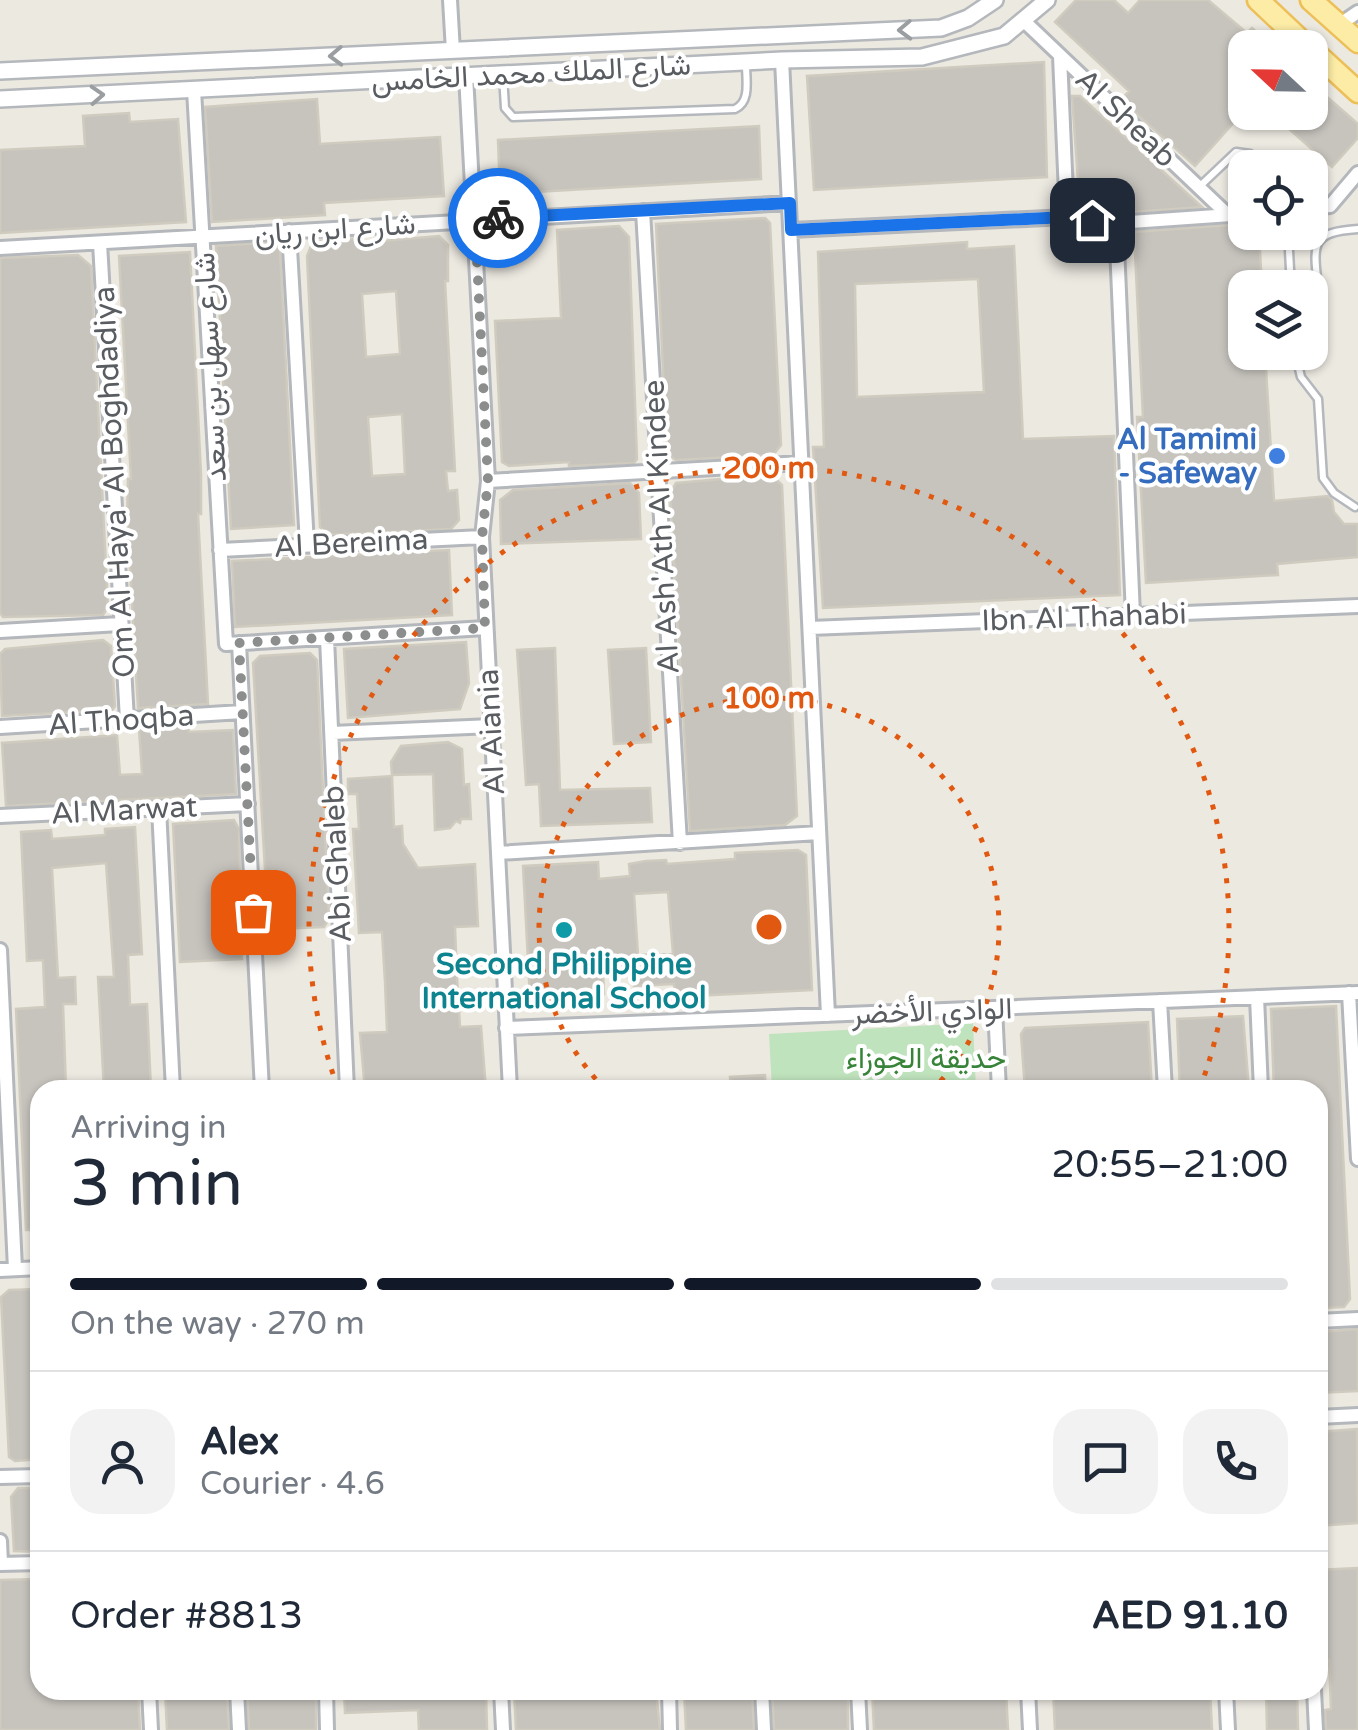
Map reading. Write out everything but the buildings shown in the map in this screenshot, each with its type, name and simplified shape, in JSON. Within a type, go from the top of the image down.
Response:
[{"type":"main road","points":[[1258,0],[1290,30]]},
{"type":"main road","points":[[1312,0],[1358,42]]},
{"type":"main road","points":[[1328,64],[1358,92]]},
{"type":"street","points":[[450,0],[453,52]]},
{"type":"street","name":"شارع الملك محمد الخامس","points":[[0,71],[941,28],[968,18],[995,0]]},
{"type":"street","name":"شارع الملك محمد الخامس","points":[[0,99],[782,60],[922,57],[1004,36],[1047,0]]},
{"type":"street","points":[[1339,25],[1358,12]]},
{"type":"street","name":"Al Sheab","points":[[1024,21],[1228,216]]},
{"type":"street","points":[[1060,56],[1067,217]]},
{"type":"street","points":[[782,60],[828,1015]]},
{"type":"street","name":"Al Aiania","points":[[466,75],[488,481],[482,537],[485,628],[509,1080]]},
{"type":"street","name":"شارع سهل بن سعد","points":[[194,90],[220,550],[242,712],[262,1080]]},
{"type":"street","points":[[1328,206],[1358,173]]},
{"type":"street","name":"شارع ابن ريان","points":[[0,248],[790,203]]},
{"type":"street","name":"Al Ash'Ath Al Kindee","points":[[642,211],[680,842]]},
{"type":"street","points":[[791,230],[1067,217],[1116,223],[1228,216]]},
{"type":"street","points":[[1116,223],[1132,615]]},
{"type":"street","points":[[289,231],[307,544]]},
{"type":"street","name":"Om Al Haya' Al Boghdadiya","points":[[100,244],[128,720]]},
{"type":"street","points":[[488,481],[802,464]]},
{"type":"street","name":"Al Bereima","points":[[220,550],[482,537]]},
{"type":"street","name":"Ibn Al Thahabi","points":[[810,628],[1358,606]]},
{"type":"street","points":[[0,631],[120,624]]},
{"type":"street","points":[[232,644],[485,628]]},
{"type":"street","name":"Abi Ghaleb","points":[[326,638],[347,1080]]},
{"type":"street","name":"Al Thoqba","points":[[0,727],[242,712]]},
{"type":"street","points":[[332,733],[492,726]]},
{"type":"street","name":"Al Marwat","points":[[0,816],[248,804]]},
{"type":"street","points":[[159,808],[173,1080]]},
{"type":"street","points":[[498,853],[820,833]]},
{"type":"street","points":[[0,950],[16,1269]]},
{"type":"street","points":[[1354,993],[1358,1159]]},
{"type":"street","name":"الوادي الأخضر","points":[[506,1028],[1354,993]]},
{"type":"street","points":[[1256,997],[1260,1080]]},
{"type":"street","points":[[1160,1001],[1164,1080]]},
{"type":"street","points":[[995,1008],[999,1080]]},
{"type":"street","points":[[0,1270],[30,1268]]},
{"type":"street","points":[[1328,1320],[1358,1319]]},
{"type":"street","points":[[1328,1416],[1358,1415]]},
{"type":"street","points":[[0,1477],[30,1476]]},
{"type":"street","points":[[0,1542],[0,1564],[30,1562]]},
{"type":"street","points":[[149,1700],[151,1730]]},
{"type":"street","points":[[238,1700],[239,1730]]},
{"type":"street","points":[[326,1700],[328,1730]]},
{"type":"street","points":[[502,1700],[503,1730]]},
{"type":"street","points":[[668,1700],[670,1730]]},
{"type":"street","points":[[762,1700],[764,1730]]},
{"type":"street","points":[[858,1700],[860,1730]]},
{"type":"street","points":[[1028,1700],[1030,1730]]},
{"type":"street","points":[[1226,1700],[1228,1730]]},
{"type":"street","points":[[1314,1700],[1316,1730]]},
{"type":"lane","points":[[502,74],[505,108],[513,117],[735,108],[746,99],[746,64]]},
{"type":"lane","points":[[1198,188],[1228,160]]},
{"type":"lane","points":[[1316,270],[1314,250],[1319,240],[1333,230],[1358,229]]},
{"type":"lane","points":[[1299,370],[1301,378],[1318,399],[1323,478],[1334,494],[1355,507]]},
{"type":"green space","name":"حديقة الجوزاء","points":[[973,1023],[976,1080],[771,1080],[769,1034]]},
{"type":"way so far","points":[[253,912],[239,643],[485,628],[482,537],[488,481],[475,219],[498,218]]},
{"type":"place","name":"Al Tamimi - Safeway","points":[[1277,456]]},
{"type":"place","name":"Second Philippine International School","points":[[564,930]]},
{"type":"route","points":[[498,218],[790,203],[791,230],[1067,217],[1092,220]]}]
